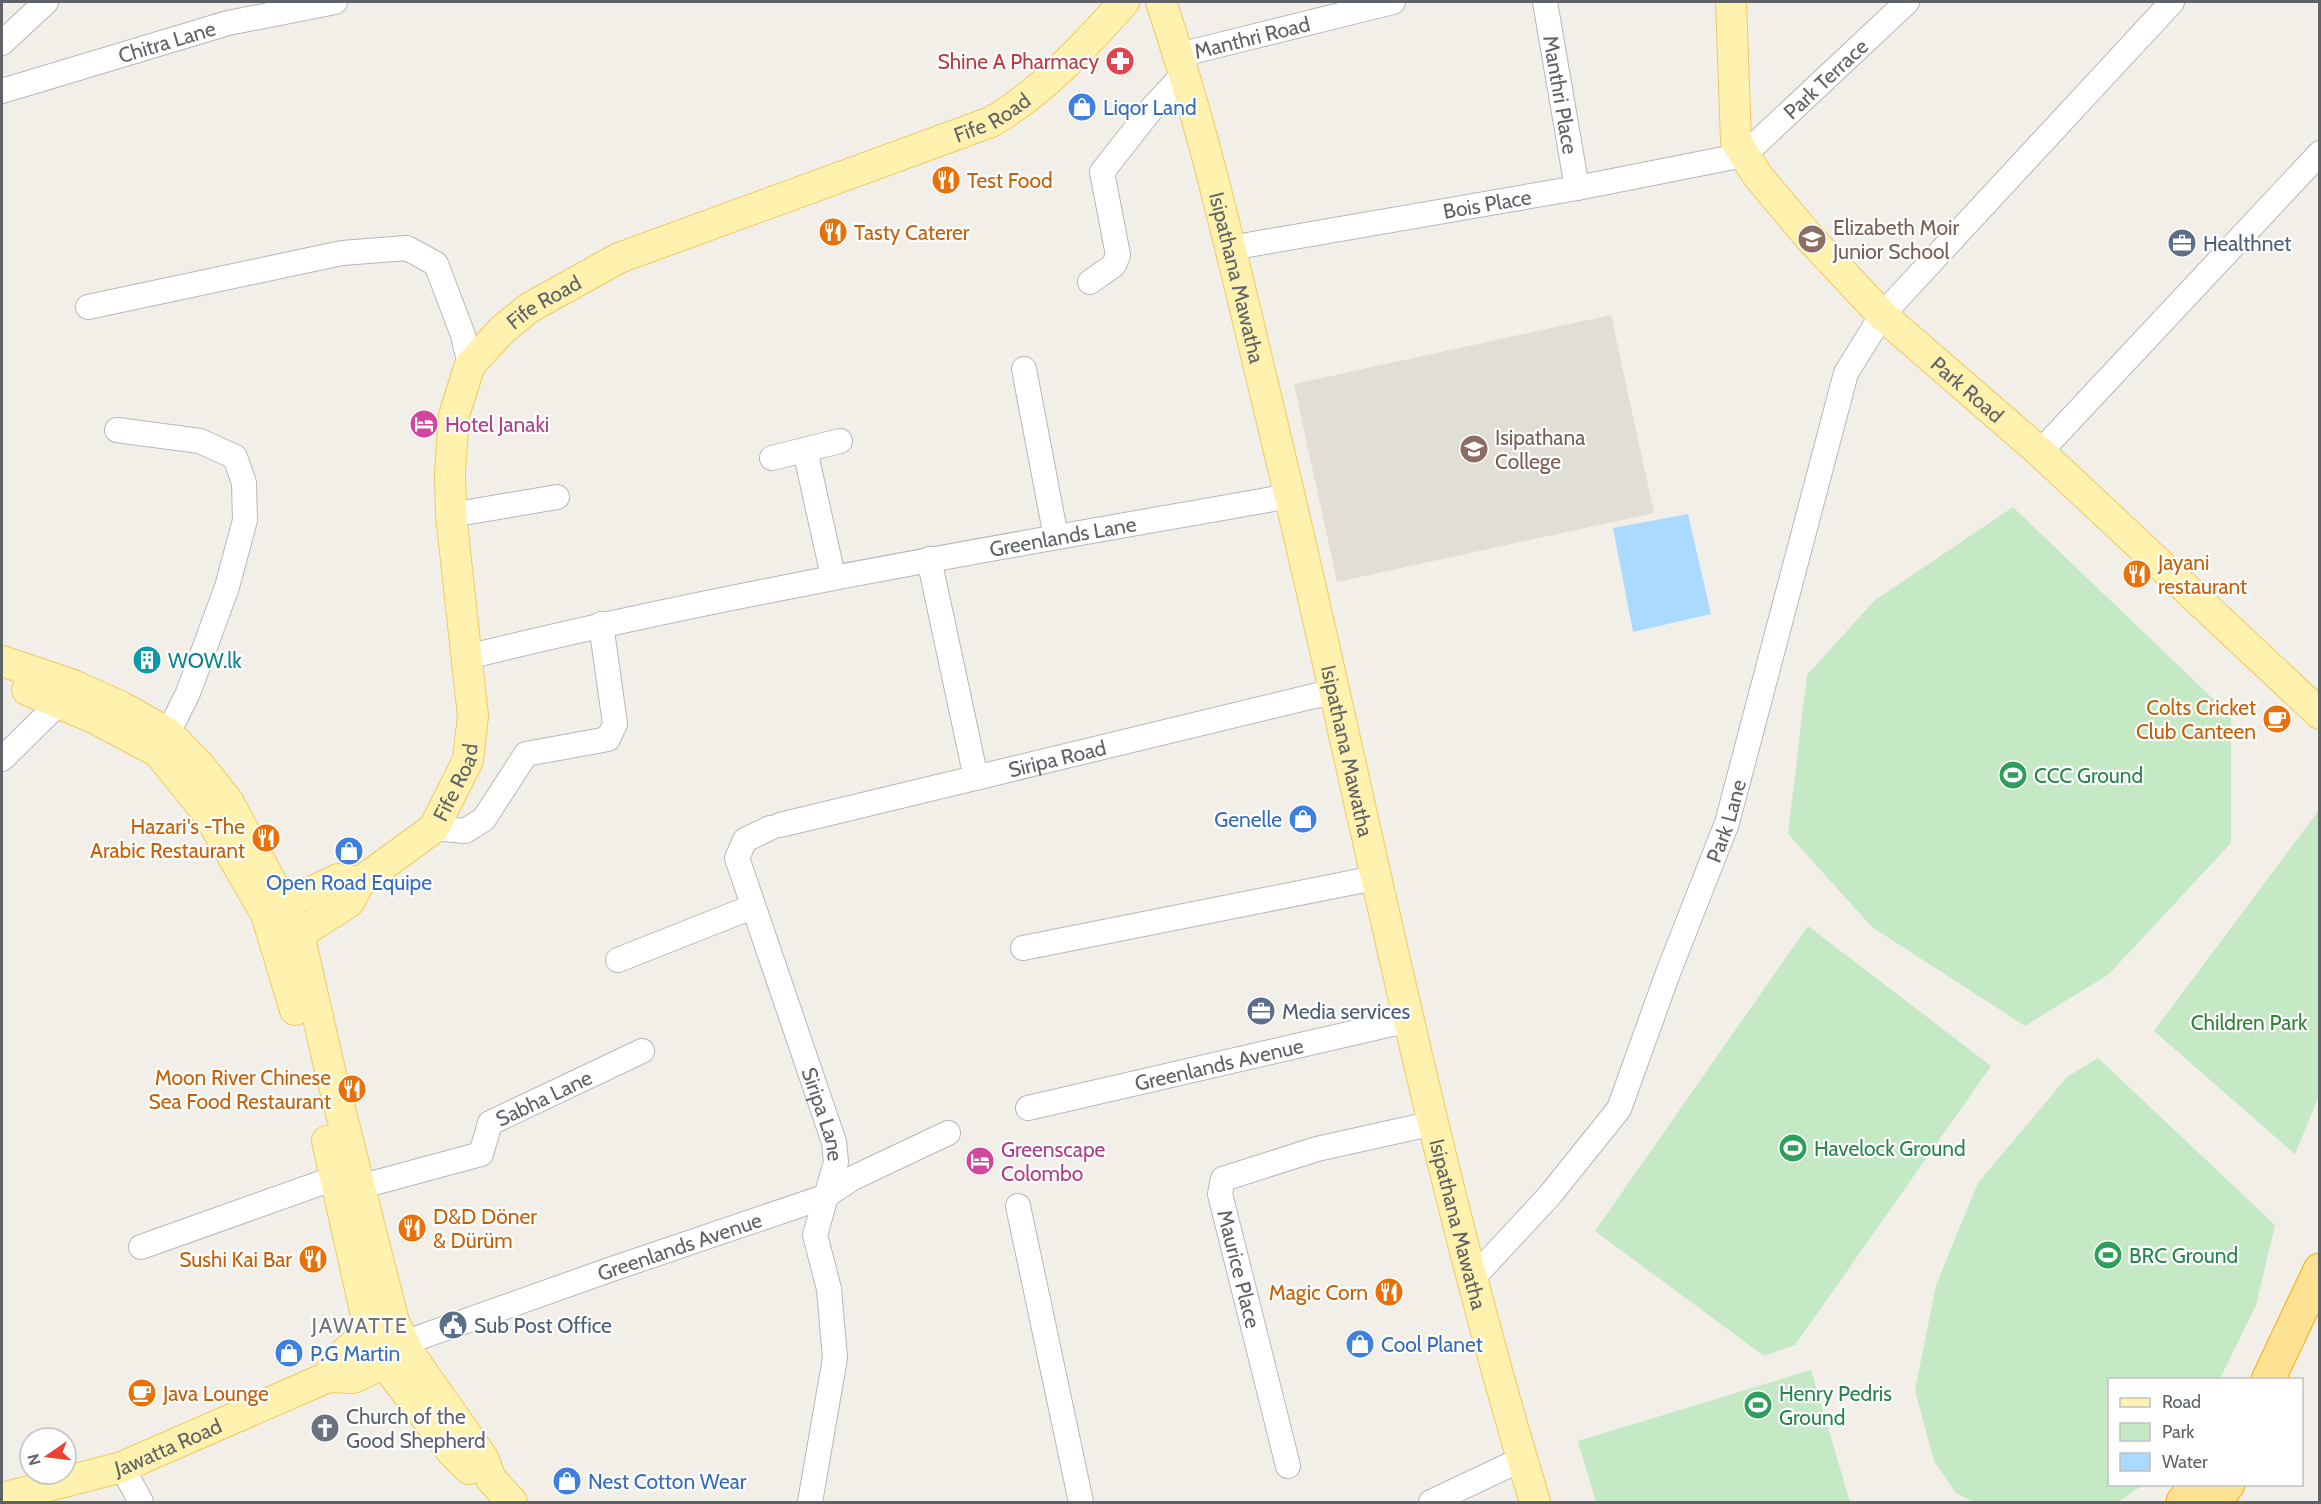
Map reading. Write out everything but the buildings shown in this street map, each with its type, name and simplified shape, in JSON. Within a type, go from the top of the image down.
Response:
[{"type":"highway","points":[[2269,1378],[2319,1270]]},
{"type":"highway","points":[[2292,1378],[2319,1320]]},
{"type":"highway","points":[[2183,1503],[2196,1486]]},
{"type":"highway","points":[[2215,1503],[2227,1486]]},
{"type":"main road","name":"Fife Road","points":[[288,939],[349,902],[360,882],[434,828],[468,760],[473,716],[451,515],[454,415],[470,365],[502,330],[529,308],[619,258],[991,122],[1016,107],[1101,28],[1124,2]]},
{"type":"main road","name":"Isipathana Mawatha","points":[[1161,2],[1182,65],[1230,248],[1290,496],[1375,878],[1434,1123],[1473,1278],[1535,1503]]},
{"type":"main road","name":"Park Road","points":[[1731,2],[1736,141],[1757,175],[1809,237],[1882,315],[2040,452],[2319,714]]},
{"type":"main road","points":[[2,661],[67,694],[158,752],[208,814],[275,909]]},
{"type":"main road","points":[[2,681],[120,706],[168,734],[200,766],[228,801],[288,939],[347,1182],[393,1343],[483,1458],[491,1479],[512,1503]]},
{"type":"main road","points":[[275,909],[338,879],[360,882]]},
{"type":"main road","name":"Jawatta Road","points":[[2,1498],[123,1467],[328,1377],[342,1354],[393,1343]]},
{"type":"street","points":[[2,43],[46,2]]},
{"type":"street","name":"Chitra Lane","points":[[2,91],[226,12],[334,2]]},
{"type":"street","name":"Manthri Road","points":[[1182,65],[1394,2]]},
{"type":"street","name":"Manthri Place","points":[[1545,2],[1577,188]]},
{"type":"street","name":"Park Terrace","points":[[1744,155],[1907,2]]},
{"type":"street","name":"Park Lane","points":[[1473,1278],[1550,1195],[1619,1109],[1668,974],[1727,823],[1846,373],[1882,315],[2172,2]]},
{"type":"street","points":[[1090,282],[1114,265],[1118,255],[1102,172],[1153,107],[1182,65]]},
{"type":"street","points":[[2040,452],[2319,153]]},
{"type":"street","name":"Bois Place","points":[[1230,248],[1577,188],[1744,155]]},
{"type":"street","points":[[88,307],[342,253],[407,248],[436,264],[463,335],[470,365]]},
{"type":"street","points":[[1024,369],[1056,537]]},
{"type":"street","points":[[117,430],[200,441],[235,457],[244,483],[245,520],[227,587],[188,693],[168,734]]},
{"type":"street","points":[[772,458],[840,441]]},
{"type":"street","points":[[805,450],[833,576]]},
{"type":"street","name":"Greenlands Lane","points":[[467,657],[601,624],[833,576],[1290,496]]},
{"type":"street","points":[[451,515],[557,497]]},
{"type":"street","points":[[930,559],[976,777]]},
{"type":"street","points":[[434,828],[465,831],[484,819],[526,754],[608,739],[615,724],[601,624]]},
{"type":"street","name":"Siripa Road","points":[[745,840],[775,826],[1335,691]]},
{"type":"street","points":[[2,759],[67,694]]},
{"type":"street","name":"Siripa Lane","points":[[745,840],[737,858],[834,1142],[836,1162],[824,1197],[815,1235],[829,1289],[836,1358],[810,1503]]},
{"type":"street","points":[[1023,948],[1375,878]]},
{"type":"street","points":[[618,960],[752,907]]},
{"type":"street","name":"Greenlands Avenue","points":[[1028,1108],[1409,1020]]},
{"type":"street","name":"Sabha Lane","points":[[347,1182],[481,1154],[490,1123],[642,1051]]},
{"type":"street","name":"Maurice Place","points":[[1288,1466],[1220,1194],[1223,1179],[1317,1149],[1434,1123]]},
{"type":"street","name":"Greenlands Avenue","points":[[393,1343],[824,1197],[853,1178],[948,1133]]},
{"type":"street","points":[[141,1247],[347,1182]]},
{"type":"street","points":[[1018,1206],[1081,1503]]},
{"type":"street","points":[[1431,1503],[1522,1459]]},
{"type":"street","points":[[123,1467],[141,1503]]},
{"type":"shaded area","name":"Isipathana College","points":[[1611,315],[1654,513],[1337,582],[1294,384]]},
{"type":"green space","name":"CCC Ground","points":[[2013,507],[2231,716],[2231,843],[2109,974],[2025,1026],[1872,927],[1788,834],[1807,675],[1874,601]]},
{"type":"green space","name":"Children Park","points":[[2319,810],[2319,1096],[2295,1154],[2154,1031]]},
{"type":"green space","name":"Havelock Ground","points":[[1808,926],[1991,1066],[1795,1345],[1764,1356],[1595,1231]]},
{"type":"green space","name":"BRC Ground","points":[[2098,1058],[2275,1225],[2256,1305],[2220,1378],[2108,1378],[2108,1486],[2142,1486],[2118,1502],[1973,1502],[1956,1493],[1934,1461],[1915,1390],[1936,1285],[1978,1183],[2067,1077]]},
{"type":"green space","name":"Henry Pedris Ground","points":[[1811,1370],[1850,1502],[1596,1502],[1578,1441]]},
{"type":"water","points":[[1688,514],[1711,614],[1633,632],[1613,528]]},
{"type":"place","name":"Shine A Pharmacy","points":[[1120,61]]},
{"type":"place","name":"Liqor Land","points":[[1082,107]]},
{"type":"place","name":"Test Food","points":[[946,180]]},
{"type":"place","name":"Tasty Caterer","points":[[833,232]]},
{"type":"place","name":"Elizabeth Moir Junior School","points":[[1812,239]]},
{"type":"place","name":"Healthnet","points":[[2182,243]]},
{"type":"place","name":"Hotel Janaki","points":[[424,424]]},
{"type":"place","name":"Isipathana College","points":[[1474,449]]},
{"type":"place","name":"Jayani restaurant","points":[[2137,574]]},
{"type":"place","name":"WOW.lk","points":[[147,660]]},
{"type":"place","name":"Colts Cricket Club Canteen","points":[[2277,719]]},
{"type":"place","name":"CCC Ground","points":[[2013,775]]},
{"type":"place","name":"Genelle","points":[[1303,819]]},
{"type":"place","name":"Hazari's -The Arabic Restaurant","points":[[266,838]]},
{"type":"place","name":"Open Road Equipe","points":[[349,851]]},
{"type":"place","name":"Media services","points":[[1261,1011]]},
{"type":"place","name":"Moon River Chinese Sea Food Restaurant","points":[[352,1089]]},
{"type":"place","name":"Havelock Ground","points":[[1793,1148]]},
{"type":"place","name":"Greenscape Colombo","points":[[980,1161]]},
{"type":"place","name":"D&D Döner & Dürüm","points":[[412,1228]]},
{"type":"place","name":"BRC Ground","points":[[2108,1255]]},
{"type":"place","name":"Sushi Kai Bar","points":[[313,1259]]},
{"type":"place","name":"Magic Corn","points":[[1389,1292]]},
{"type":"place","name":"Sub Post Office","points":[[453,1325]]},
{"type":"place","name":"Cool Planet","points":[[1360,1344]]},
{"type":"place","name":"P.G Martin","points":[[289,1353]]},
{"type":"place","name":"Java Lounge","points":[[142,1393]]},
{"type":"place","name":"Henry Pedris Ground","points":[[1758,1405]]},
{"type":"place","name":"Church of the Good Shepherd","points":[[325,1428]]},
{"type":"place","name":"Nest Cotton Wear","points":[[567,1481]]},
{"type":"district","name":"JAWATTE","points":[[360,1325]]}]
